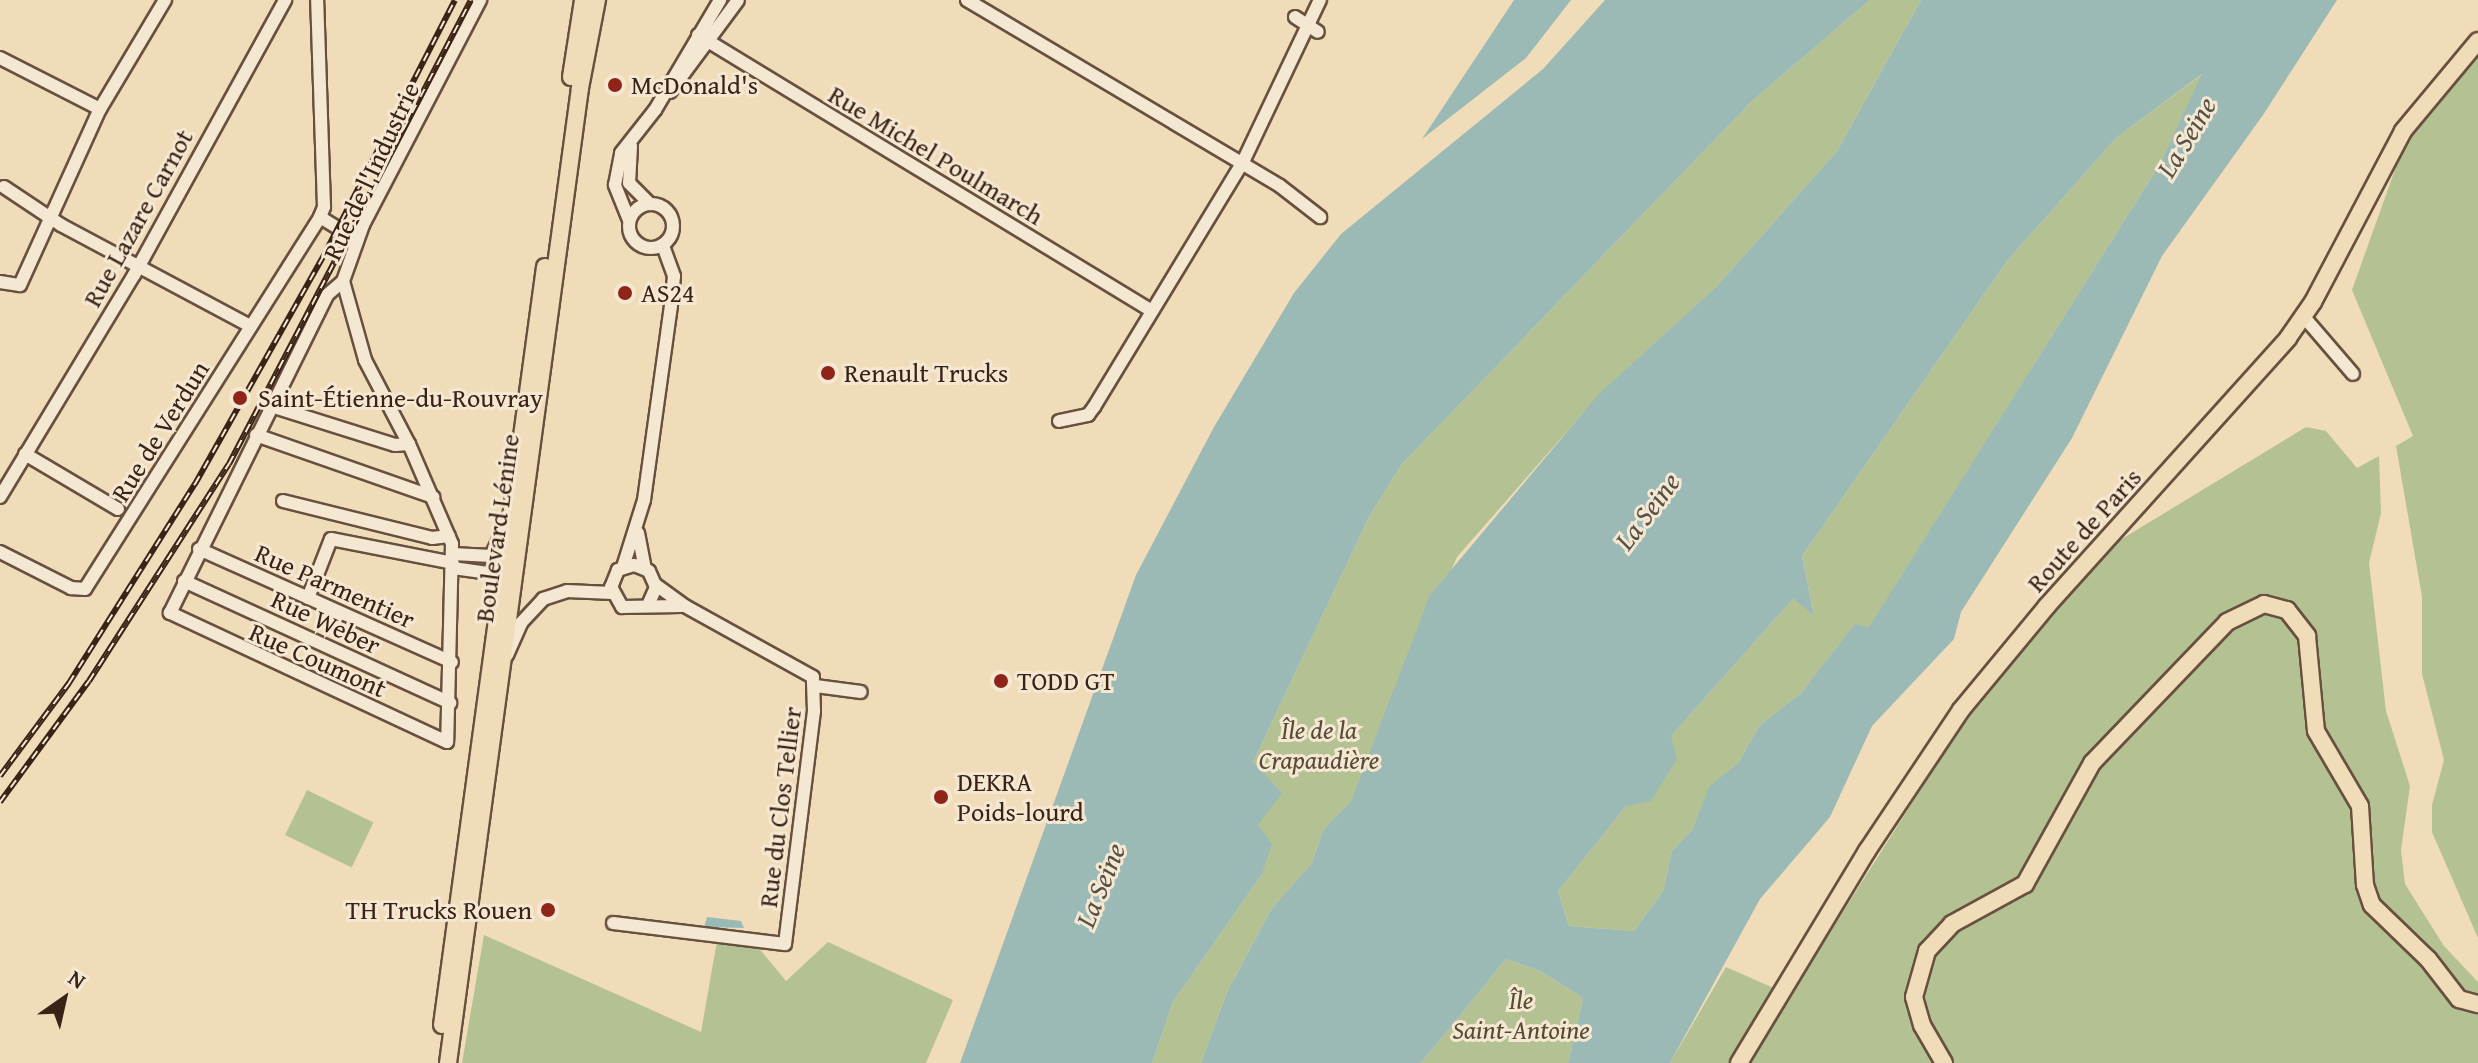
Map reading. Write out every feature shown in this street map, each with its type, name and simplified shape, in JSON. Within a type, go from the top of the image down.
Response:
[{"type":"main road","name":"Boulevard Lénine","points":[[437,1063],[583,0]]},
{"type":"main road","name":"Boulevard Lénine","points":[[448,1063],[580,88],[597,0]]},
{"type":"main road","name":"Route de Paris","points":[[1739,1063],[1867,851],[1961,710],[2304,317],[2403,131],[2478,41]]},
{"type":"main road","points":[[1944,1063],[1922,1025],[1914,997],[1927,951],[1952,924],[2025,884],[2092,763],[2227,622],[2264,604],[2287,610],[2307,636],[2316,731],[2360,806],[2365,885],[2372,905],[2428,959],[2459,999],[2478,1004]]},
{"type":"street","points":[[0,282],[20,285],[100,109],[165,0]]},
{"type":"street","name":"Rue Lazare Carnot","points":[[0,497],[139,265],[285,0]]},
{"type":"street","points":[[317,0],[324,207],[320,217],[357,240]]},
{"type":"street","name":"Rue de l'Industrie","points":[[170,616],[199,549],[256,435],[327,295],[343,281],[357,240],[480,0]]},
{"type":"street","points":[[703,39],[720,0]]},
{"type":"street","points":[[663,245],[638,244],[629,232],[629,220],[615,185],[621,153],[631,146],[703,39],[738,0]]},
{"type":"street","points":[[967,0],[1303,201],[1320,217]]},
{"type":"street","points":[[1059,421],[1090,413],[1242,164],[1320,0]]},
{"type":"street","name":"Rue Michel Poulmarch","points":[[703,39],[1152,311]]},
{"type":"street","points":[[0,58],[100,109]]},
{"type":"street","name":"Rue du Clos Tellier","points":[[631,146],[629,183],[650,204],[664,208],[672,220],[672,234],[663,245],[674,276],[638,530],[623,567],[611,581],[612,593],[628,609],[649,603],[685,606]]},
{"type":"street","points":[[4,187],[52,218],[250,326]]},
{"type":"street","points":[[629,220],[636,209],[650,204]]},
{"type":"street","name":"Rue de Verdun","points":[[0,552],[71,588],[85,589],[320,217]]},
{"type":"street","points":[[343,281],[365,360],[409,444],[449,536],[453,562],[450,703]]},
{"type":"street","points":[[2304,317],[2353,374]]},
{"type":"street","points":[[271,406],[395,445],[409,444]]},
{"type":"street","points":[[256,435],[433,497]]},
{"type":"street","points":[[25,454],[118,509]]},
{"type":"street","points":[[283,501],[432,538],[449,536]]},
{"type":"street","points":[[453,562],[491,556],[511,513]]},
{"type":"street","name":"Rue du Clos Tellier","points":[[613,923],[785,944],[816,686],[808,674],[685,606],[655,584],[645,568],[638,530]]},
{"type":"street","points":[[308,598],[331,539],[453,562],[488,573],[501,592]]},
{"type":"street","name":"Rue Parmentier","points":[[199,549],[452,662]]},
{"type":"street","points":[[623,567],[645,568]]},
{"type":"street","name":"Rue Weber","points":[[184,581],[450,703]]},
{"type":"street","points":[[649,603],[655,584]]},
{"type":"street","points":[[503,665],[521,623],[543,599],[567,591],[612,593]]},
{"type":"street","name":"Rue Coumont","points":[[170,616],[449,741],[450,703]]},
{"type":"street","points":[[816,686],[861,692]]},
{"type":"green space","name":"Île de la Crapaudière","points":[[1870,0],[1921,0],[1837,151],[1717,286],[1599,395],[1457,557],[1351,801],[1323,830],[1312,863],[1272,908],[1227,992],[1201,1063],[1152,1063],[1173,1002],[1262,874],[1253,762],[1370,515],[1402,464],[1752,101]]},
{"type":"green space","points":[[2478,53],[2478,938],[2432,832],[2432,805],[2444,760],[2422,674],[2422,597],[2396,446],[2413,436],[2352,290],[2407,136]]},
{"type":"green space","points":[[2204,73],[2160,164],[1869,628],[1855,625],[1801,693],[1760,725],[1738,763],[1710,787],[1692,830],[1672,851],[1663,891],[1634,931],[1569,926],[1558,891],[1626,806],[1671,736],[1793,599],[1814,614],[1802,556],[2007,261],[2116,138]]},
{"type":"green space","points":[[2306,427],[2326,431],[2357,468],[2379,456],[2381,513],[2369,563],[2386,711],[2410,786],[2401,850],[2405,884],[2444,946],[2478,982],[2478,1063],[1670,1063],[1726,967],[1790,995],[1996,671],[2102,551]]},
{"type":"green space","points":[[307,790],[374,822],[352,867],[285,835]]},
{"type":"green space","points":[[484,935],[701,1032],[717,941],[757,946],[786,981],[828,942],[953,1000],[926,1063],[462,1063]]},
{"type":"green space","name":"Île Saint-Antoine","points":[[1506,959],[1540,971],[1583,998],[1568,1063],[1421,1063]]},
{"type":"water","points":[[1514,0],[1571,0],[1526,58],[1422,139]]},
{"type":"water","name":"La Seine","points":[[1605,0],[1870,0],[1752,101],[1402,464],[1370,515],[1253,762],[1282,793],[1258,825],[1272,844],[1262,874],[1173,1002],[1152,1063],[960,1063],[1136,575],[1214,427],[1294,293],[1341,234],[1543,69]]},
{"type":"water","name":"La Seine","points":[[1921,0],[2337,0],[2263,115],[2162,256],[2072,438],[1961,612],[1954,639],[1872,726],[1830,817],[1760,899],[1670,1063],[1568,1063],[1583,998],[1540,971],[1506,959],[1421,1063],[1201,1063],[1227,992],[1272,908],[1312,863],[1323,830],[1351,801],[1430,595],[1598,395],[1717,286],[1837,151]],"holes":[[[2202,74],[2160,164],[1869,627],[1855,624],[1801,693],[1760,725],[1738,763],[1709,787],[1692,830],[1672,851],[1663,891],[1634,931],[1569,926],[1558,891],[1626,806],[1651,801],[1677,759],[1671,736],[1793,599],[1814,615],[1802,556],[2007,261],[2116,138]]]},
{"type":"water","points":[[707,917],[741,921],[744,928],[704,927]]},
{"type":"railway","points":[[0,776],[69,683],[195,484],[325,253],[455,0]]},
{"type":"railway","points":[[0,802],[89,681],[229,464],[471,0]]},
{"type":"place","name":"McDonald's","points":[[615,85]]},
{"type":"place","name":"AS24","points":[[625,293]]},
{"type":"place","name":"Renault Trucks","points":[[828,373]]},
{"type":"place","name":"Saint-Étienne-du-Rouvray","points":[[240,398]]},
{"type":"place","name":"TODD GT","points":[[1001,681]]},
{"type":"place","name":"DEKRA Poids-lourd","points":[[941,797]]},
{"type":"place","name":"TH Trucks Rouen","points":[[548,910]]}]
